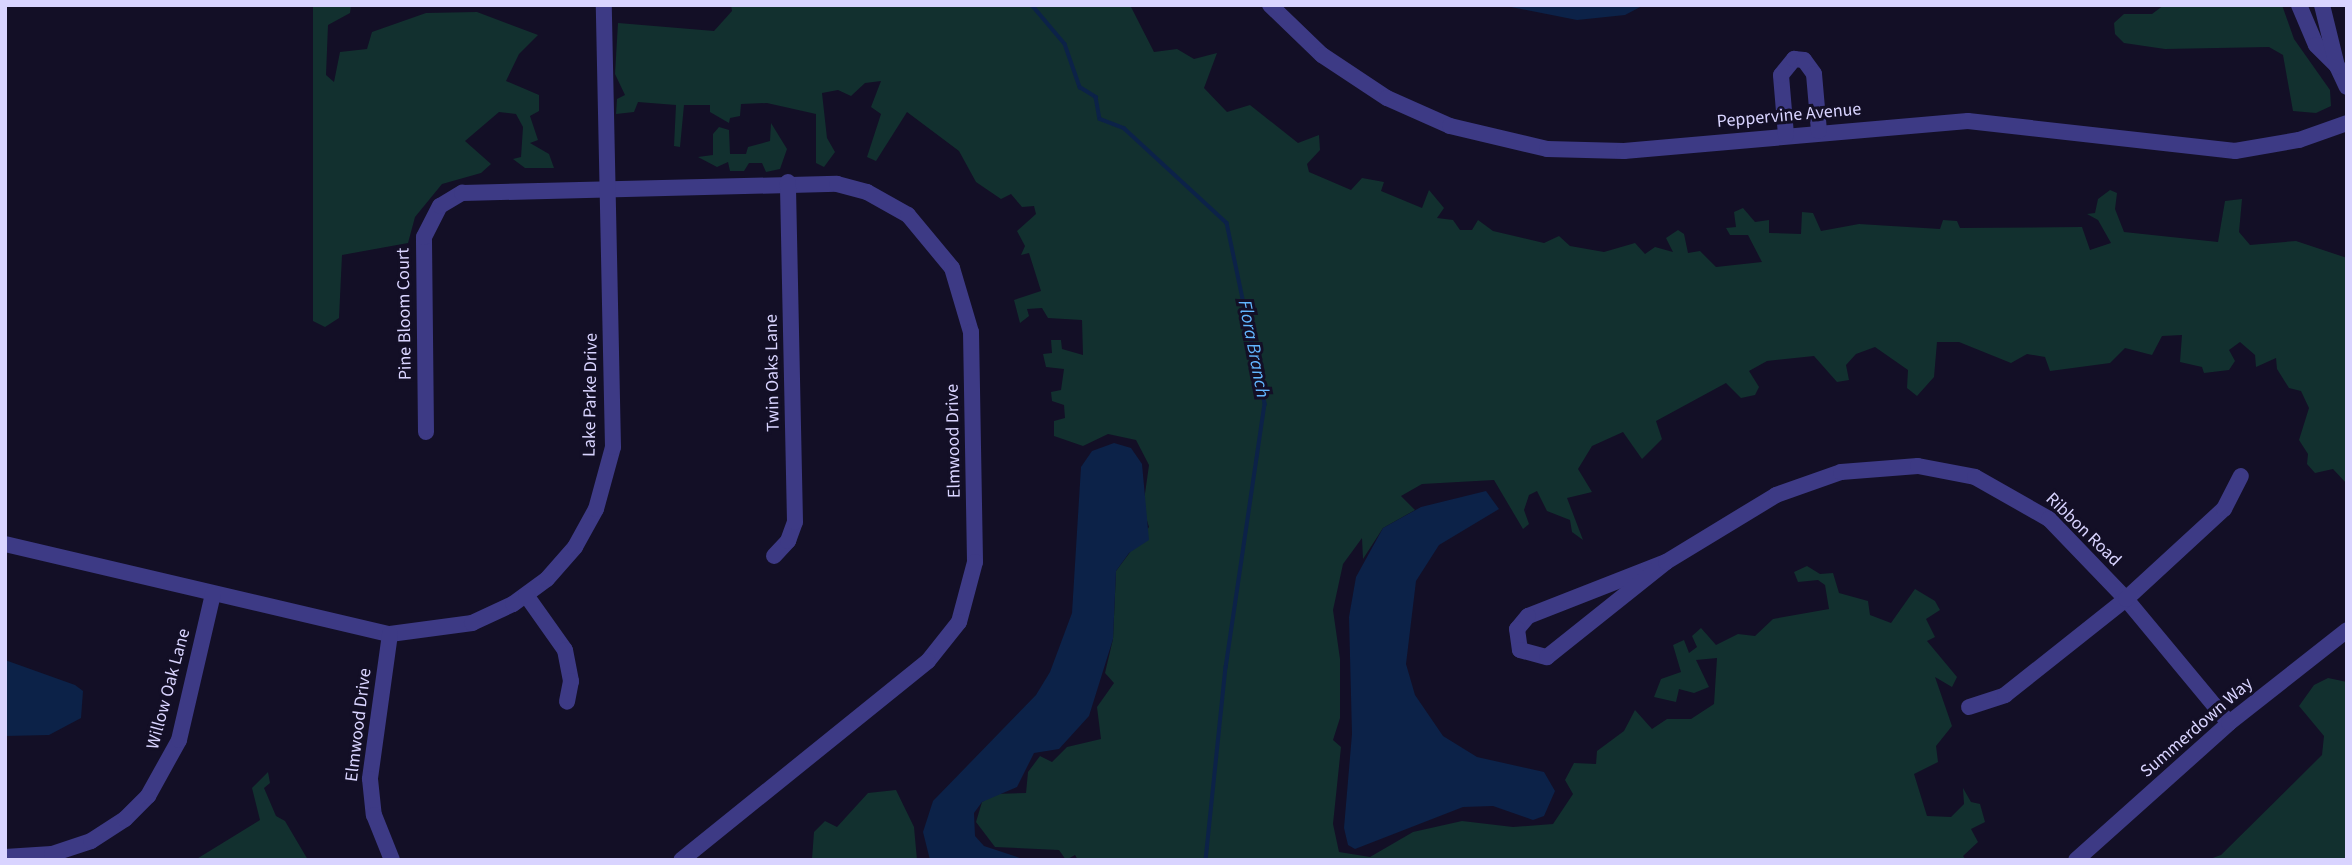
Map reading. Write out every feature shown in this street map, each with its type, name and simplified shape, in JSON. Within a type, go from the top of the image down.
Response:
[{"type":"street","name":"Lake Parke Drive","points":[[5,544],[390,634],[451,629],[526,596],[575,547],[610,468],[614,426],[604,5]]},
{"type":"street","name":"Peppervine Avenue","points":[[1270,5],[1322,55],[1364,84],[1414,111],[1486,138],[1598,152],[1819,131],[2015,123],[2235,150],[2299,140],[2347,123]]},
{"type":"street","points":[[2299,5],[2316,45],[2337,66]]},
{"type":"street","points":[[2322,5],[2337,66],[2347,88]]},
{"type":"street","points":[[1786,135],[1780,75],[1794,59],[1804,60],[1814,74],[1819,131]]},
{"type":"street","name":"Elmwood Drive","points":[[608,186],[788,182],[837,184],[881,199],[920,225],[952,268],[971,332],[974,575],[959,622],[937,653],[681,860]]},
{"type":"street","name":"Twin Oaks Lane","points":[[774,556],[788,541],[795,522],[788,182]]},
{"type":"street","name":"Pine Bloom Court","points":[[426,432],[423,246],[434,213],[470,190],[608,186]]},
{"type":"street","name":"Ribbon Road","points":[[1666,562],[1528,616],[1517,629],[1520,650],[1547,657],[1666,562],[1776,495],[1865,468],[1919,466],[1975,477],[2026,502],[2067,536],[2126,599],[2229,723]]},
{"type":"street","points":[[1969,707],[2005,695],[2126,599],[2224,509],[2241,476]]},
{"type":"street","name":"Willow Oak Lane","points":[[5,857],[52,854],[90,841],[125,819],[148,796],[179,740],[213,594]]},
{"type":"street","points":[[526,596],[565,650],[571,681],[567,702]]},
{"type":"street","name":"Summerdown Way","points":[[2076,860],[2229,723],[2347,630]]},
{"type":"street","name":"Elmwood Drive","points":[[390,634],[370,779],[374,815],[392,860]]},
{"type":"green space","points":[[313,5],[351,5],[350,13],[328,25],[326,75],[334,82],[340,52],[367,49],[372,32],[426,13],[477,12],[538,35],[519,54],[506,81],[539,95],[539,111],[530,116],[538,140],[530,143],[549,154],[554,168],[525,168],[513,159],[521,157],[523,127],[516,114],[499,112],[465,141],[491,164],[481,173],[442,184],[415,217],[408,243],[342,255],[339,318],[325,327],[313,321]]},
{"type":"green space","points":[[731,5],[1130,5],[1154,52],[1177,49],[1194,59],[1217,53],[1204,88],[1227,112],[1250,105],[1298,143],[1319,135],[1320,150],[1307,164],[1309,172],[1351,190],[1362,178],[1384,182],[1381,191],[1422,208],[1429,190],[1444,208],[1437,218],[1453,220],[1460,230],[1472,230],[1478,220],[1493,231],[1544,243],[1559,236],[1570,246],[1604,252],[1635,243],[1645,254],[1655,247],[1673,252],[1666,238],[1678,230],[1684,234],[1688,253],[1700,251],[1716,267],[1762,262],[1748,235],[1730,235],[1726,228],[1736,227],[1734,212],[1743,208],[1755,222],[1769,220],[1769,233],[1801,234],[1802,212],[1813,213],[1821,231],[1859,224],[1940,229],[1943,220],[1957,221],[1960,228],[2082,227],[2090,250],[2111,243],[2098,220],[2087,214],[2095,213],[2098,199],[2110,190],[2117,193],[2115,209],[2124,232],[2218,242],[2225,201],[2242,199],[2239,232],[2250,245],[2296,241],[2347,258],[2347,484],[2333,469],[2315,473],[2307,464],[2308,454],[2299,440],[2309,408],[2301,391],[2289,388],[2277,369],[2276,358],[2256,367],[2255,355],[2240,342],[2229,350],[2235,361],[2229,370],[2204,373],[2202,367],[2180,362],[2182,335],[2162,336],[2152,355],[2125,348],[2110,363],[2050,371],[2045,357],[2027,354],[2011,363],[1959,342],[1937,342],[1934,377],[1917,396],[1907,388],[1908,370],[1875,347],[1856,354],[1846,365],[1849,380],[1837,382],[1814,356],[1767,361],[1749,371],[1759,387],[1755,395],[1741,398],[1726,383],[1656,421],[1662,439],[1642,459],[1623,432],[1592,446],[1578,469],[1592,492],[1567,498],[1583,540],[1572,532],[1570,520],[1547,511],[1537,491],[1529,495],[1524,510],[1529,524],[1523,529],[1494,480],[1422,484],[1401,496],[1415,510],[1383,528],[1363,559],[1362,538],[1343,564],[1333,610],[1340,659],[1340,718],[1333,740],[1341,747],[1333,824],[1339,852],[1370,857],[1413,832],[1462,821],[1513,827],[1553,824],[1573,794],[1565,780],[1574,763],[1596,764],[1597,751],[1624,731],[1635,710],[1652,729],[1667,719],[1691,719],[1714,704],[1717,658],[1696,660],[1709,687],[1694,693],[1679,689],[1676,702],[1654,697],[1661,679],[1681,672],[1673,645],[1684,640],[1689,653],[1697,647],[1692,636],[1701,628],[1716,645],[1738,634],[1755,636],[1773,619],[1829,609],[1825,585],[1818,580],[1798,582],[1794,572],[1807,566],[1820,574],[1833,573],[1839,593],[1868,601],[1870,615],[1891,623],[1915,589],[1935,601],[1940,610],[1926,619],[1935,637],[1927,641],[1957,677],[1952,687],[1935,677],[1952,726],[1936,746],[1938,762],[1914,774],[1927,816],[1951,817],[1964,804],[1963,788],[1971,802],[1980,804],[1985,822],[1971,829],[1978,842],[1963,856],[1966,860],[1078,860],[1075,855],[1066,860],[1059,850],[995,847],[976,822],[982,802],[995,794],[1026,793],[1028,772],[1040,756],[1052,762],[1067,747],[1101,739],[1097,707],[1114,683],[1105,673],[1113,639],[1116,571],[1149,527],[1143,508],[1149,465],[1136,440],[1108,434],[1083,446],[1054,436],[1054,421],[1065,418],[1064,405],[1052,401],[1051,392],[1061,390],[1064,369],[1046,367],[1043,354],[1052,353],[1051,340],[1061,340],[1062,349],[1083,355],[1082,320],[1048,318],[1042,308],[1027,309],[1029,316],[1020,323],[1014,300],[1041,291],[1029,253],[1021,255],[1025,246],[1017,231],[1036,214],[1034,206],[1022,207],[1011,194],[1001,199],[976,182],[959,151],[907,112],[876,161],[867,157],[881,114],[871,107],[881,81],[865,83],[851,96],[838,90],[822,93],[827,138],[835,152],[824,167],[816,163],[816,114],[767,103],[741,104],[740,116],[730,118],[729,123],[710,112],[710,105],[684,105],[680,147],[674,146],[676,105],[638,102],[634,112],[616,114],[617,99],[625,95],[615,74],[618,23],[714,31],[732,11]]},
{"type":"green space","points":[[2164,5],[2282,5],[2294,39],[2330,90],[2331,106],[2316,113],[2293,111],[2283,55],[2269,47],[2165,49],[2124,43],[2115,34],[2114,23],[2124,14],[2152,14]]},
{"type":"green space","points":[[771,123],[787,149],[780,169],[766,172],[762,163],[749,163],[744,171],[730,171],[728,162],[717,167],[698,157],[713,155],[713,134],[719,127],[729,130],[730,154],[746,154],[748,147],[770,141]]},
{"type":"green space","points":[[2328,678],[2347,682],[2347,860],[2207,860],[2221,855],[2322,755],[2324,736],[2299,706],[2314,685]]},
{"type":"green space","points":[[268,772],[270,783],[264,788],[276,816],[285,821],[308,860],[195,860],[260,820],[252,788]]},
{"type":"green space","points":[[896,790],[914,827],[917,860],[794,860],[812,859],[814,832],[825,821],[837,827],[868,793]]},
{"type":"water","points":[[1501,5],[1644,5],[1625,15],[1577,20]]},
{"type":"water","points":[[1114,443],[1131,448],[1142,464],[1149,540],[1129,553],[1116,571],[1113,639],[1089,716],[1059,749],[1034,753],[1017,787],[982,802],[974,813],[975,836],[984,846],[1026,860],[930,860],[923,832],[933,801],[1036,695],[1050,672],[1072,613],[1081,467],[1092,451]]},
{"type":"water","points":[[1486,491],[1499,509],[1439,545],[1416,581],[1406,664],[1415,695],[1443,736],[1477,757],[1544,772],[1555,791],[1544,816],[1533,820],[1493,806],[1463,807],[1355,849],[1348,845],[1344,828],[1352,734],[1349,617],[1356,577],[1383,528],[1421,507]]},
{"type":"water","points":[[5,660],[75,685],[83,691],[81,718],[49,735],[5,736]]},
{"type":"waterway","name":"Flora Branch","points":[[1032,5],[1065,44],[1080,87],[1096,97],[1100,119],[1124,128],[1227,223],[1265,404],[1226,667],[1206,860]]}]
